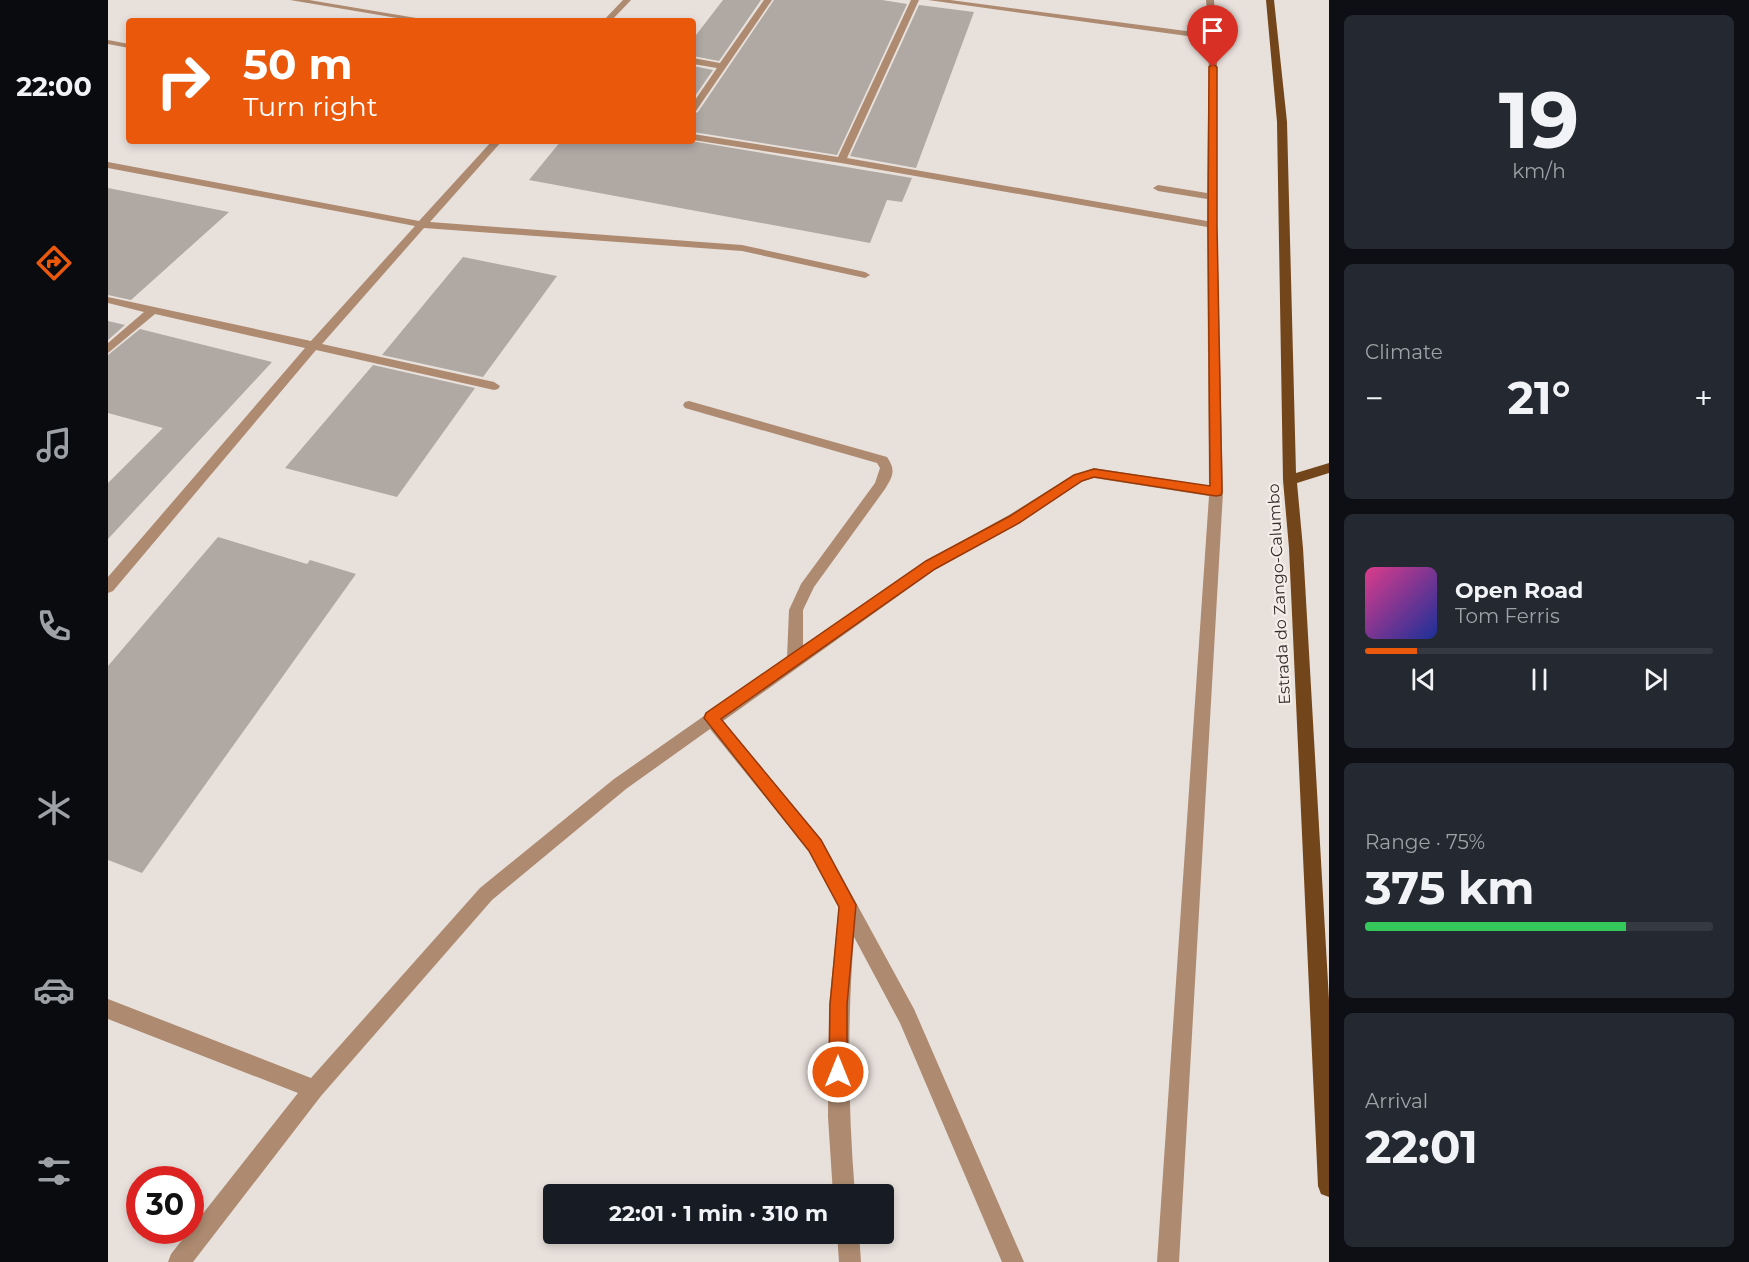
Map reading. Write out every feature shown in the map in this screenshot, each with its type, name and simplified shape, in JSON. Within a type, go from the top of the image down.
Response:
[{"type":"main road","name":"Estrada do Zango-Calumbo","points":[[1270,0],[1282,122],[1290,480],[1296,548],[1329,1186]]},
{"type":"main road","points":[[1290,480],[1329,468]]},
{"type":"street","points":[[294,0],[411,18]]},
{"type":"street","points":[[610,18],[627,0]]},
{"type":"street","points":[[696,105],[768,0]]},
{"type":"street","points":[[841,160],[915,0]]},
{"type":"street","points":[[932,0],[1213,41]]},
{"type":"street","points":[[1168,1262],[1216,492],[1212,225],[1213,41],[1210,0]]},
{"type":"street","points":[[1170,39],[1213,41]]},
{"type":"street","points":[[108,42],[126,45]]},
{"type":"street","points":[[696,62],[723,66]]},
{"type":"street","points":[[696,137],[841,160],[1212,225]]},
{"type":"street","points":[[108,587],[312,345],[494,144]]},
{"type":"street","points":[[108,165],[423,225],[742,248],[865,274]]},
{"type":"street","points":[[1158,188],[1212,197]]},
{"type":"street","points":[[108,300],[494,386]]},
{"type":"street","points":[[108,349],[153,310]]},
{"type":"street","points":[[688,405],[882,460],[887,467],[883,481],[808,584],[796,610],[795,660]]},
{"type":"street","points":[[179,1262],[314,1089],[486,894],[620,784],[931,565],[1014,519],[1078,478],[1094,473],[1216,492]]},
{"type":"street","points":[[711,718],[815,845],[908,1016],[1013,1262]]},
{"type":"street","points":[[843,1184],[838,1117],[839,1005],[848,905]]},
{"type":"street","points":[[108,1009],[314,1089]]},
{"type":"street","points":[[849,1244],[850,1262]]},
{"type":"building","points":[[723,0],[761,0],[719,61],[696,57],[696,35]]},
{"type":"building","points":[[774,0],[882,0],[907,4],[837,155],[696,132],[696,113]]},
{"type":"building","points":[[919,5],[974,12],[916,168],[850,156]]},
{"type":"building","points":[[696,67],[713,70],[696,95]]},
{"type":"building","points":[[696,142],[912,178],[902,202],[887,200],[870,243],[529,180],[559,144],[696,144]]},
{"type":"building","points":[[108,188],[229,212],[131,300],[108,295]]},
{"type":"building","points":[[463,257],[557,276],[483,377],[382,355]]},
{"type":"building","points":[[108,321],[125,325],[108,340]]},
{"type":"building","points":[[140,329],[272,362],[108,539],[108,483],[163,428],[108,413],[108,355]]},
{"type":"building","points":[[373,365],[475,388],[397,497],[285,468]]},
{"type":"building","points":[[218,537],[307,564],[310,560],[356,574],[142,873],[108,860],[108,666]]},
{"type":"route","points":[[838,1072],[839,1005],[848,905],[815,845],[711,718],[931,565],[1014,519],[1078,478],[1094,473],[1216,492],[1212,225],[1213,67]]}]
